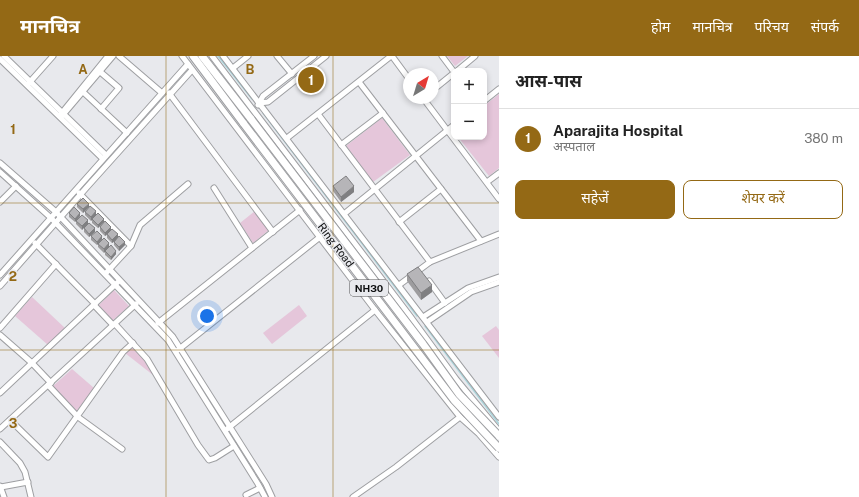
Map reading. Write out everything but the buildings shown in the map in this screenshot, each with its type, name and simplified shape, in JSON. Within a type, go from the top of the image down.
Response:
[{"type":"highway","name":"Ring Road","points":[[193,56],[454,400],[499,448]]},
{"type":"highway","name":"Ring Road","points":[[202,56],[459,394],[499,436]]},
{"type":"street","points":[[4,56],[29,84]]},
{"type":"street","points":[[29,84],[53,56]]},
{"type":"street","points":[[99,70],[108,56]]},
{"type":"street","points":[[62,115],[99,70],[113,56]]},
{"type":"street","points":[[119,56],[162,93]]},
{"type":"street","points":[[182,56],[375,310],[460,417],[489,444],[499,457]]},
{"type":"street","points":[[212,56],[410,316],[456,379],[499,431]]},
{"type":"street","points":[[223,56],[499,417]]},
{"type":"street","points":[[233,68],[248,56]]},
{"type":"street","points":[[277,56],[292,74]]},
{"type":"street","points":[[253,109],[259,104],[263,96],[314,56]]},
{"type":"street","points":[[259,104],[268,102],[326,56]]},
{"type":"street","points":[[287,138],[391,56],[403,71]]},
{"type":"street","points":[[442,56],[452,68]]},
{"type":"street","points":[[460,68],[475,56]]},
{"type":"street","points":[[0,59],[29,84],[105,157]]},
{"type":"street","points":[[0,275],[188,64]]},
{"type":"street","points":[[99,70],[119,88],[101,109]]},
{"type":"street","points":[[0,286],[80,194],[192,70]]},
{"type":"street","points":[[439,85],[451,75]]},
{"type":"street","points":[[359,82],[481,241]]},
{"type":"street","points":[[166,89],[273,232]]},
{"type":"street","points":[[487,99],[499,89]]},
{"type":"street","points":[[82,91],[126,133]]},
{"type":"street","points":[[428,104],[499,198]]},
{"type":"street","points":[[341,145],[383,113]]},
{"type":"street","points":[[318,114],[430,262]]},
{"type":"street","points":[[344,214],[451,128]]},
{"type":"street","points":[[0,163],[56,212],[173,337],[178,350],[265,497]]},
{"type":"street","points":[[0,172],[51,218],[178,350],[230,427],[272,497]]},
{"type":"street","points":[[487,182],[499,173]]},
{"type":"street","points":[[105,274],[131,246],[140,224],[188,184]]},
{"type":"street","points":[[0,202],[16,186]]},
{"type":"street","points":[[214,188],[252,248]]},
{"type":"street","points":[[399,222],[441,189]]},
{"type":"street","points":[[76,190],[131,246]]},
{"type":"street","points":[[155,325],[300,210]]},
{"type":"street","points":[[399,286],[430,262],[499,234]]},
{"type":"street","points":[[178,350],[320,238]]},
{"type":"street","points":[[32,239],[147,359],[208,460],[215,458],[234,446]]},
{"type":"street","points":[[0,328],[56,264]]},
{"type":"street","points":[[420,269],[444,303]]},
{"type":"street","points":[[423,317],[468,288],[499,277]]},
{"type":"street","points":[[0,393],[120,280]]},
{"type":"street","points":[[426,322],[471,292],[499,282]]},
{"type":"street","points":[[0,429],[140,300]]},
{"type":"street","points":[[224,430],[230,427],[375,310]]},
{"type":"street","points":[[0,335],[32,363],[78,416],[122,448]]},
{"type":"street","points":[[10,420],[48,457],[123,352],[133,343]]},
{"type":"street","points":[[353,497],[396,467],[460,417]]},
{"type":"street","points":[[489,444],[499,436]]},
{"type":"street","points":[[0,442],[20,463],[25,472],[31,497]]},
{"type":"street","points":[[4,497],[0,486],[28,482]]},
{"type":"street","points":[[246,495],[260,488]]},
{"type":"shaded area","points":[[447,56],[468,56],[455,66]]},
{"type":"shaded area","points":[[499,94],[499,168],[489,176],[460,140],[487,140],[487,104]]},
{"type":"shaded area","points":[[382,118],[410,155],[373,182],[346,146]]},
{"type":"shaded area","points":[[255,211],[269,230],[253,243],[240,223]]},
{"type":"shaded area","points":[[114,290],[129,306],[111,322],[97,307]]},
{"type":"shaded area","points":[[32,297],[66,329],[48,345],[15,316]]},
{"type":"shaded area","points":[[299,305],[307,316],[272,344],[263,333]]},
{"type":"shaded area","points":[[496,326],[499,330],[499,358],[482,336]]},
{"type":"shaded area","points":[[133,347],[143,358],[153,375],[125,353]]},
{"type":"shaded area","points":[[72,369],[94,388],[76,412],[52,387]]},
{"type":"waterway","points":[[218,56],[252,99]]},
{"type":"waterway","points":[[263,113],[417,316]]},
{"type":"waterway","points":[[425,326],[499,424]]},
{"type":"place","name":"Aparajita Hospital","points":[[311,80]]}]
